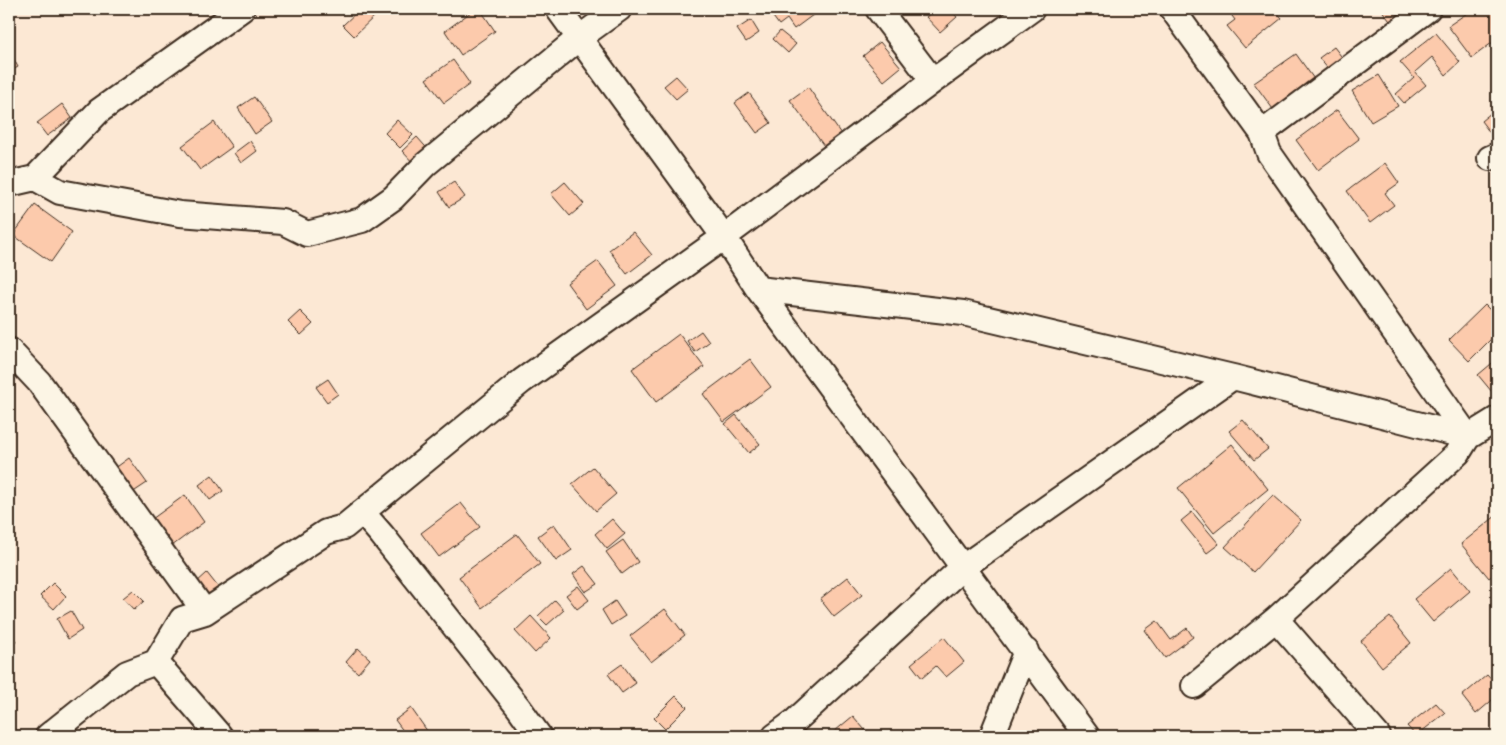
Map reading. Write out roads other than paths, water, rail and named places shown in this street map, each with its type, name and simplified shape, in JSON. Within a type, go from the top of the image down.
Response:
[{"type":"street","points":[[9,184],[35,178],[99,110],[242,9]]},
{"type":"street","points":[[558,9],[724,237],[758,288],[1087,736]]},
{"type":"street","points":[[35,178],[60,192],[180,214],[283,222],[307,234],[362,220],[393,198],[426,164],[579,38],[619,9]]},
{"type":"street","points":[[878,9],[933,81]]},
{"type":"street","points":[[48,736],[127,673],[156,662],[182,619],[205,612],[326,532],[344,527],[522,381],[724,237],[1032,9]]},
{"type":"street","points":[[1172,9],[1262,133],[1269,153],[1468,437]]},
{"type":"street","points":[[1262,133],[1428,9]]},
{"type":"street","points":[[758,288],[963,313],[1233,377],[1468,437]]},
{"type":"street","points":[[9,350],[38,382],[205,612]]},
{"type":"street","points":[[775,736],[794,722],[963,567],[1233,377]]},
{"type":"street","points":[[1194,686],[1276,619],[1458,453],[1468,437],[1497,419]]},
{"type":"street","points":[[362,512],[539,736]]},
{"type":"street","points":[[1276,619],[1378,736]]},
{"type":"street","points":[[992,736],[1026,651]]},
{"type":"street","points":[[156,662],[220,736]]}]
